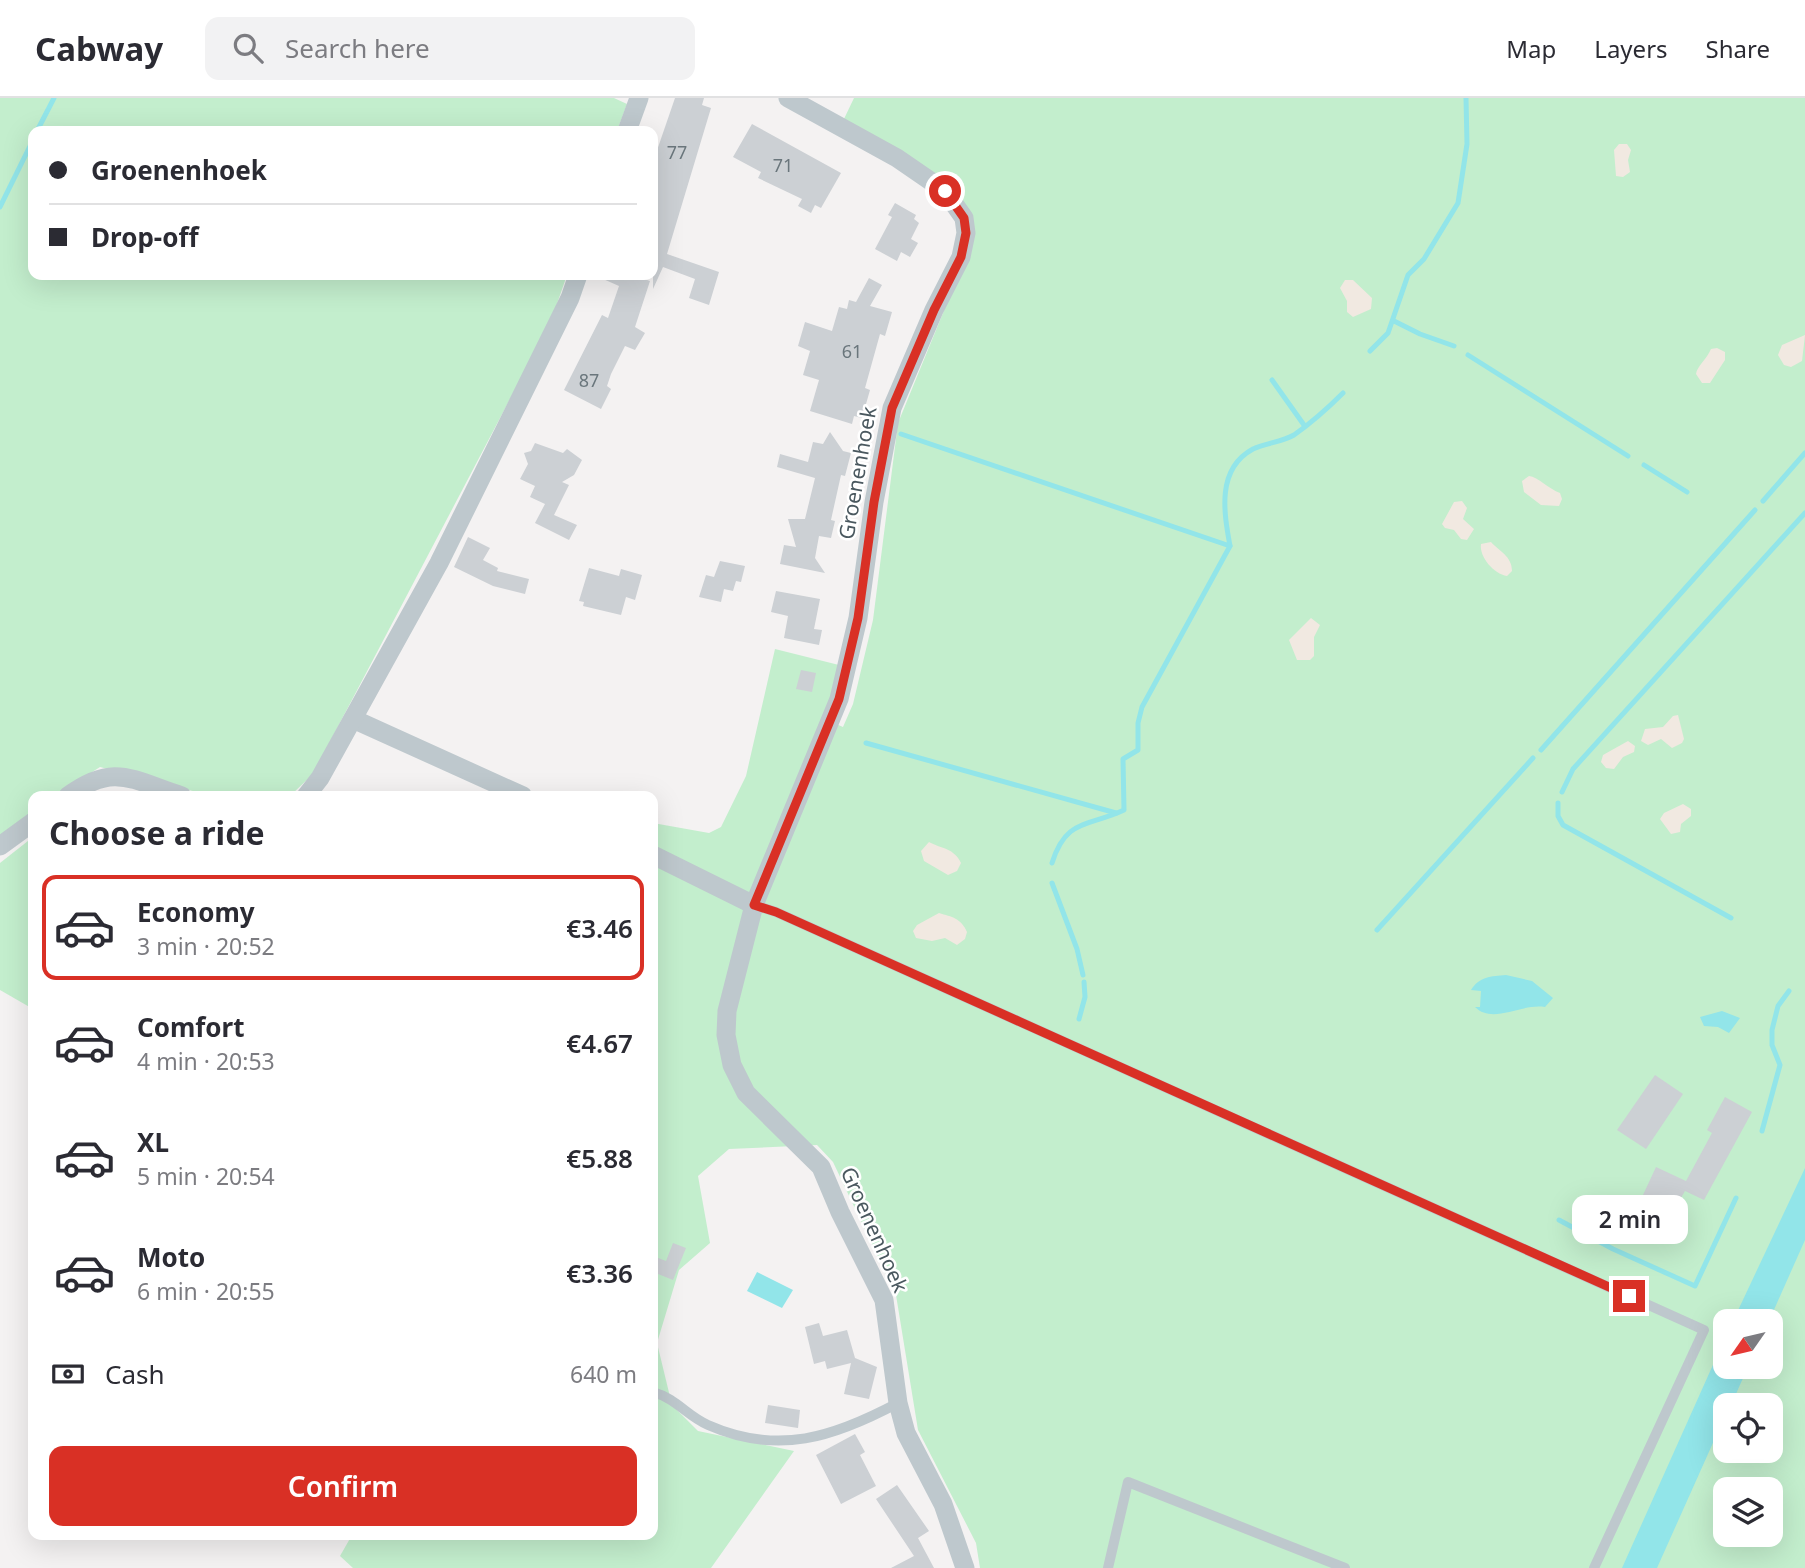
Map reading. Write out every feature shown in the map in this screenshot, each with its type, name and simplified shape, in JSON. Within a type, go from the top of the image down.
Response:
[{"type":"street","points":[[629,126],[639,98]]},
{"type":"street","name":"Groenenhoek","points":[[788,98],[897,158],[945,191],[964,218],[966,233],[961,257],[934,310],[892,408],[874,502],[858,618],[839,699],[754,905],[727,1011],[726,1035],[732,1065],[746,1093],[821,1167],[839,1212],[884,1300],[898,1403],[906,1433],[943,1504],[965,1568]]},
{"type":"street","points":[[310,791],[320,778],[439,563],[564,310],[576,280]]},
{"type":"street","points":[[353,719],[512,791]]},
{"type":"street","points":[[76,791],[95,778],[106,775],[119,775],[167,791]]},
{"type":"street","points":[[0,846],[28,826]]},
{"type":"street","points":[[658,857],[754,905]]},
{"type":"lane","points":[[754,905],[776,912],[1703,1330],[1594,1568]]},
{"type":"lane","points":[[658,1394],[677,1401],[705,1424],[759,1440],[790,1443],[848,1425],[898,1403]]},
{"type":"lane","points":[[1108,1568],[1128,1482],[1345,1568]]},
{"type":"green space","points":[[0,98],[614,98],[627,104],[619,126],[28,126],[28,280],[565,280],[551,321],[313,774],[295,791],[193,791],[100,767],[63,791],[28,791],[28,816],[0,836]]},
{"type":"green space","points":[[854,98],[1805,98],[1805,1568],[980,1568],[976,1543],[918,1430],[896,1295],[833,1162],[817,1145],[729,1149],[698,1176],[710,1243],[679,1270],[658,1340],[658,824],[709,833],[721,827],[746,776],[775,649],[847,667],[829,721],[843,727],[853,704],[873,620],[898,423],[968,252],[972,218],[843,121]]},
{"type":"green space","points":[[28,841],[28,1006],[0,990],[0,863]]},
{"type":"green space","points":[[658,1347],[672,1405],[698,1431],[794,1451],[711,1568],[353,1568],[340,1556],[349,1540],[658,1540]]},
{"type":"sand","points":[[1619,144],[1627,144],[1631,150],[1628,160],[1630,172],[1623,177],[1616,176],[1614,150]]},
{"type":"sand","points":[[1345,280],[1353,280],[1372,298],[1371,309],[1353,317],[1347,312],[1347,301],[1340,288]]},
{"type":"sand","points":[[1805,335],[1802,361],[1791,367],[1784,365],[1778,355],[1782,345]]},
{"type":"sand","points":[[1717,348],[1725,352],[1725,360],[1710,383],[1702,383],[1697,371],[1711,349]]},
{"type":"sand","points":[[1529,476],[1560,493],[1562,499],[1559,506],[1541,505],[1524,492],[1522,481]]},
{"type":"sand","points":[[1462,501],[1467,508],[1463,519],[1474,529],[1467,540],[1461,539],[1454,530],[1445,528],[1442,524],[1454,502]]},
{"type":"sand","points":[[1491,542],[1510,561],[1512,571],[1507,576],[1493,568],[1482,554],[1481,544]]},
{"type":"sand","points":[[1311,618],[1320,625],[1314,637],[1314,656],[1310,660],[1297,660],[1289,640]]},
{"type":"sand","points":[[1678,715],[1684,739],[1682,743],[1672,748],[1661,739],[1648,745],[1641,741],[1645,729],[1663,727],[1673,716]]},
{"type":"sand","points":[[1628,741],[1635,746],[1634,752],[1623,757],[1614,769],[1606,768],[1601,762],[1603,755]]},
{"type":"sand","points":[[1683,804],[1691,809],[1691,816],[1681,824],[1680,832],[1671,834],[1660,819],[1664,813]]},
{"type":"sand","points":[[929,842],[955,854],[961,863],[957,871],[948,875],[924,861],[921,851]]},
{"type":"sand","points":[[939,913],[962,924],[967,932],[965,939],[957,945],[945,938],[932,941],[916,938],[913,931],[917,925]]},
{"type":"water","points":[[1506,975],[1532,981],[1553,998],[1545,1007],[1499,1014],[1482,1012],[1475,1007],[1480,1007],[1481,991],[1471,990],[1474,986],[1486,978]]},
{"type":"water","points":[[1722,1011],[1740,1018],[1729,1033],[1718,1027],[1704,1026],[1700,1017]]},
{"type":"water","points":[[1805,1168],[1805,1240],[1774,1309],[1739,1309]]},
{"type":"water","points":[[757,1272],[793,1290],[782,1308],[747,1291]]},
{"type":"water","points":[[1713,1365],[1713,1379],[1743,1379],[1736,1393],[1713,1393],[1713,1443],[1657,1568],[1622,1568]]},
{"type":"building","points":[[675,98],[704,98],[702,105],[711,108],[667,254],[719,272],[709,305],[689,298],[695,279],[663,267],[658,278],[658,147]]},
{"type":"building","points":[[752,124],[841,173],[821,208],[815,205],[811,213],[798,206],[802,199],[758,178],[761,172],[733,157]]},
{"type":"building","points":[[895,203],[916,215],[914,219],[919,223],[911,239],[918,243],[910,257],[901,252],[897,261],[875,249],[892,217],[888,215]]},
{"type":"building","points":[[869,278],[882,285],[870,306],[892,312],[885,336],[880,334],[865,388],[870,390],[862,418],[854,416],[852,424],[810,411],[819,380],[803,375],[810,351],[798,346],[805,322],[832,331],[839,307],[847,309],[849,300],[856,302]]},
{"type":"building","points":[[605,280],[650,281],[635,327],[645,333],[635,350],[625,346],[611,374],[607,386],[611,389],[601,409],[564,390],[602,315],[608,318],[619,286]]},
{"type":"building","points":[[830,432],[843,451],[851,453],[845,476],[841,475],[831,520],[835,521],[831,538],[819,536],[815,558],[825,573],[780,564],[784,545],[796,547],[788,519],[805,519],[815,478],[777,467],[780,454],[808,462],[813,442],[823,444]]},
{"type":"building","points":[[535,443],[563,453],[567,449],[582,460],[574,475],[562,482],[569,485],[554,515],[577,525],[569,540],[535,523],[545,504],[530,497],[535,486],[520,479],[528,464],[524,453],[531,451]]},
{"type":"building","points":[[468,537],[490,548],[483,560],[498,568],[497,571],[529,579],[525,594],[493,586],[454,567]]},
{"type":"building","points":[[720,561],[745,566],[741,582],[736,581],[733,591],[724,589],[721,602],[699,597],[706,575],[714,577]]},
{"type":"building","points":[[589,568],[619,576],[621,569],[642,575],[635,600],[626,597],[621,615],[583,606],[584,602],[579,601]]},
{"type":"building","points":[[776,591],[820,599],[814,629],[822,630],[819,645],[784,638],[788,616],[771,612]]},
{"type":"building","points":[[801,670],[816,673],[812,692],[796,689]]},
{"type":"building","points":[[1655,1075],[1683,1094],[1646,1149],[1617,1130]]},
{"type":"building","points":[[1725,1097],[1752,1112],[1704,1200],[1685,1191],[1673,1211],[1658,1203],[1650,1218],[1636,1210],[1656,1167],[1686,1181],[1712,1133],[1707,1130]]},
{"type":"building","points":[[673,1243],[686,1248],[673,1280],[658,1274],[658,1258],[666,1261]]},
{"type":"building","points":[[819,1323],[823,1336],[847,1330],[855,1358],[877,1367],[869,1399],[844,1394],[851,1363],[827,1369],[825,1361],[814,1364],[805,1327]]},
{"type":"building","points":[[768,1405],[800,1410],[798,1428],[765,1423]]},
{"type":"building","points":[[855,1434],[865,1452],[860,1455],[876,1486],[841,1504],[816,1455]]},
{"type":"building","points":[[897,1485],[929,1531],[918,1538],[934,1568],[891,1568],[914,1556],[876,1499]]},
{"type":"waterway","points":[[40,126],[54,98]]},
{"type":"waterway","points":[[1370,351],[1388,333],[1408,275],[1424,259],[1458,203],[1467,144],[1466,98]]},
{"type":"waterway","points":[[0,207],[28,150]]},
{"type":"waterway","points":[[1394,321],[1454,346]]},
{"type":"waterway","points":[[1468,355],[1628,456]]},
{"type":"waterway","points":[[1272,380],[1304,425]]},
{"type":"waterway","points":[[1052,863],[1058,848],[1071,831],[1124,810],[1123,759],[1138,750],[1138,723],[1142,707],[1230,546],[1225,493],[1233,468],[1253,449],[1294,435],[1343,393]]},
{"type":"waterway","points":[[901,434],[1230,546]]},
{"type":"waterway","points":[[1763,501],[1805,453]]},
{"type":"waterway","points":[[1644,465],[1687,492]]},
{"type":"waterway","points":[[1541,750],[1755,510]]},
{"type":"waterway","points":[[1562,792],[1573,769],[1805,513]]},
{"type":"waterway","points":[[866,743],[1116,813]]},
{"type":"waterway","points":[[1377,930],[1533,758]]},
{"type":"waterway","points":[[1558,803],[1558,816],[1563,825],[1731,918]]},
{"type":"waterway","points":[[1052,883],[1077,949],[1083,975]]},
{"type":"waterway","points":[[1079,1019],[1085,997],[1084,982]]},
{"type":"waterway","points":[[1762,1131],[1780,1065],[1772,1045],[1772,1030],[1778,1006],[1789,991]]},
{"type":"waterway","points":[[1559,1220],[1613,1249],[1695,1286],[1736,1198]]},
{"type":"route","points":[[945,191],[964,218],[966,233],[961,257],[934,310],[892,408],[874,502],[858,618],[839,699],[754,905],[776,912],[1629,1296]]}]
